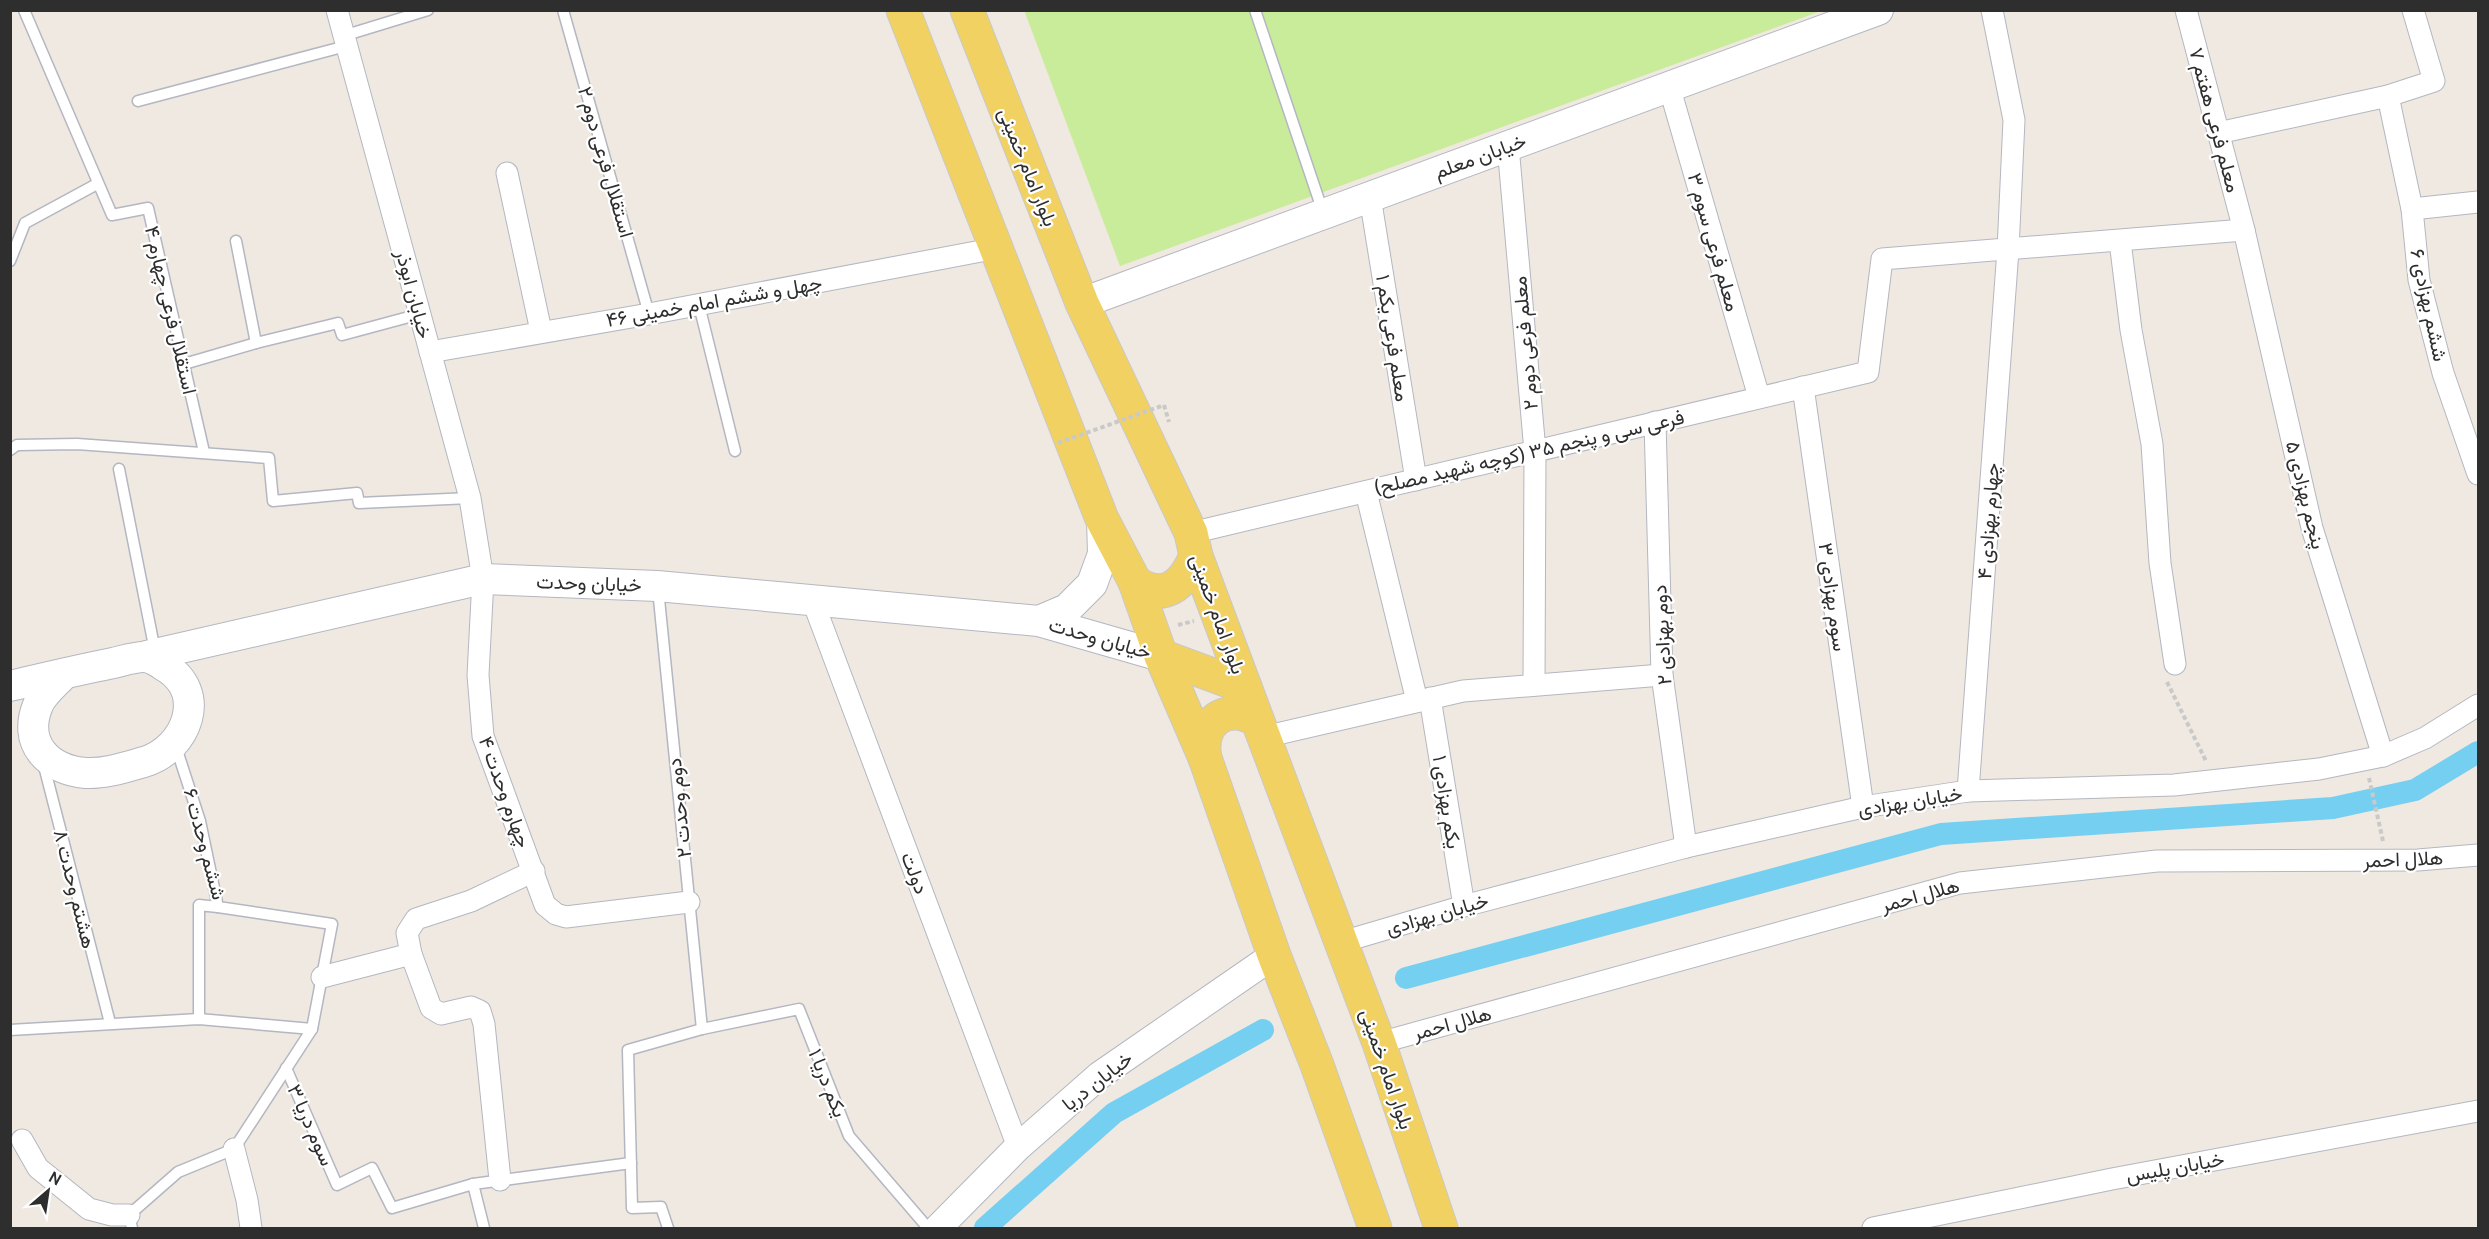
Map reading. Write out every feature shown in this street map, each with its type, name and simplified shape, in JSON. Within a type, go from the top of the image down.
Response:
[{"type":"main road","points":[[903,10],[1102,519],[1135,582],[1161,656],[1205,758],[1274,955],[1376,1228]]},
{"type":"main road","name":"بلوار امام خمینی","points":[[967,10],[1082,303],[1194,545],[1379,1043],[1441,1228]]},
{"type":"main road","name":"خیابان معلم","points":[[1082,303],[1866,12]]},
{"type":"main road","name":"خیابان وحدت","points":[[1040,621],[1067,609],[1092,584],[1103,554],[1102,519]]},
{"type":"main road","points":[[1135,582],[1151,590],[1168,589],[1183,580],[1194,545]]},
{"type":"main road","name":"خیابان وحدت","points":[[150,655],[483,579],[657,586],[1040,621],[1161,656]]},
{"type":"main road","points":[[10,686],[64,674],[150,655],[172,670],[187,690],[189,716],[175,744],[152,760],[118,770],[86,773],[59,766],[41,754],[33,732],[38,704],[64,674]]},
{"type":"main road","points":[[1161,656],[1245,687]]},
{"type":"main road","points":[[1205,758],[1202,746],[1204,733],[1211,723],[1222,715],[1240,713],[1261,729]]},
{"type":"street","name":"خیابان ابوذر","points":[[337,10],[470,498],[483,579]]},
{"type":"street","name":"چهارم بهزادی ۴","points":[[1968,791],[2008,250],[2014,120],[1992,10]]},
{"type":"street","name":"معلم فرعی هفتم ۷","points":[[2186,10],[2244,230]]},
{"type":"street","points":[[2218,133],[2388,96],[2434,81],[2414,10]]},
{"type":"street","name":"معلم فرعی سوم ۳","points":[[1669,86],[1759,398]]},
{"type":"street","name":"ششم بهزادی ۶","points":[[2388,96],[2412,208],[2422,292],[2443,373],[2478,474]]},
{"type":"street","name":"معلم فرعی دوم ۲","points":[[1508,146],[1535,451],[1534,685]]},
{"type":"street","points":[[507,172],[542,331]]},
{"type":"street","name":"معلم فرعی یکم ۱","points":[[1370,197],[1416,480]]},
{"type":"street","points":[[2412,208],[2478,202]]},
{"type":"street","points":[[2008,250],[2244,230]]},
{"type":"street","name":"پنجم بهزادی ۵","points":[[2244,230],[2312,528],[2374,758]]},
{"type":"street","points":[[2120,241],[2131,330],[2152,444],[2160,563],[2175,664]]},
{"type":"street","name":"چهل و ششم امام خمینی ۴۶","points":[[430,352],[649,314],[996,248]]},
{"type":"street","name":"فرعی سی و پنجم ۳۵ (کوچه شهید مصلح)","points":[[1194,545],[1366,492],[1868,372],[1882,259],[2008,250]]},
{"type":"street","name":"سوم بهزادی ۳","points":[[1803,387],[1863,807]]},
{"type":"street","name":"دوم بهزادی ۲","points":[[1655,422],[1662,675],[1686,847]]},
{"type":"street","name":"یکم بهزادی ۱","points":[[1366,492],[1424,699],[1464,906]]},
{"type":"street","name":"چهارم وحدت ۴","points":[[483,579],[478,675],[483,736],[545,905],[556,914],[566,917],[689,902]]},
{"type":"street","name":"دولت","points":[[812,600],[1018,1147]]},
{"type":"street","points":[[1261,729],[1463,691],[1662,675]]},
{"type":"street","name":"خیابان بهزادی","points":[[1342,942],[1464,906],[1686,847],[1863,807],[1968,791],[2174,785],[2216,781],[2319,769],[2374,758],[2425,738],[2478,705]]},
{"type":"street","name":"هلال احمر","points":[[1379,1043],[1960,883],[2157,861],[2388,860],[2478,855]]},
{"type":"street","points":[[500,1180],[484,1024],[480,1011],[471,1007],[441,1014],[431,1008],[411,954],[407,933],[416,919],[471,901],[534,871]]},
{"type":"street","points":[[322,977],[411,954]]},
{"type":"street","name":"خیابان دریا","points":[[938,1228],[1018,1147],[1100,1076],[1274,955]]},
{"type":"street","name":"خیابان پلیس","points":[[1873,1228],[2112,1179],[2478,1111]]},
{"type":"street","points":[[22,1140],[38,1168],[89,1209],[130,1222]]},
{"type":"street","points":[[234,1149],[247,1200],[251,1228]]},
{"type":"lane","name":"استقلال فرعی چهارم ۴","points":[[24,10],[112,215],[148,208],[204,452]]},
{"type":"lane","points":[[138,101],[345,41],[428,10]]},
{"type":"lane","name":"استقلال فرعی دوم ۲","points":[[563,10],[649,314]]},
{"type":"lane","points":[[1255,10],[1323,214]]},
{"type":"lane","points":[[10,261],[25,223],[97,184]]},
{"type":"lane","points":[[236,241],[256,343]]},
{"type":"lane","points":[[699,304],[735,451]]},
{"type":"lane","points":[[184,364],[338,323],[342,335],[420,314]]},
{"type":"lane","points":[[10,450],[17,445],[77,444],[269,458],[273,501],[357,493],[359,503],[470,498]]},
{"type":"lane","points":[[119,469],[150,655]]},
{"type":"lane","name":"دوم وحدت ۲","points":[[657,586],[702,1029]]},
{"type":"lane","name":"ششم وحدت ۶","points":[[175,744],[200,821],[219,907],[332,924],[312,1029]]},
{"type":"lane","name":"هشتم وحدت ۸","points":[[41,754],[110,1023]]},
{"type":"lane","points":[[199,1019],[199,905],[219,907]]},
{"type":"lane","name":"یکم دریا ۱","points":[[702,1029],[799,1008],[849,1136],[928,1228]]},
{"type":"lane","points":[[10,1030],[199,1019],[312,1029],[234,1149],[178,1172],[130,1222]]},
{"type":"lane","points":[[668,1228],[661,1207],[632,1208],[628,1050],[702,1029]]},
{"type":"lane","name":"سوم دریا ۳","points":[[286,1068],[337,1185],[372,1168],[392,1208],[473,1184]]},
{"type":"lane","points":[[484,1228],[473,1184],[631,1163]]},
{"type":"path","points":[[1058,443],[1164,405],[1170,421]]},
{"type":"path","points":[[2175,664],[2163,674],[2216,781]]},
{"type":"path","points":[[2374,758],[2388,860]]},
{"type":"green space","points":[[1024,10],[1821,11],[1120,266]]},
{"type":"waterway","points":[[1406,978],[1941,834],[2333,808],[2415,790],[2478,752]]},
{"type":"waterway","points":[[985,1228],[1114,1113],[1263,1030]]}]
